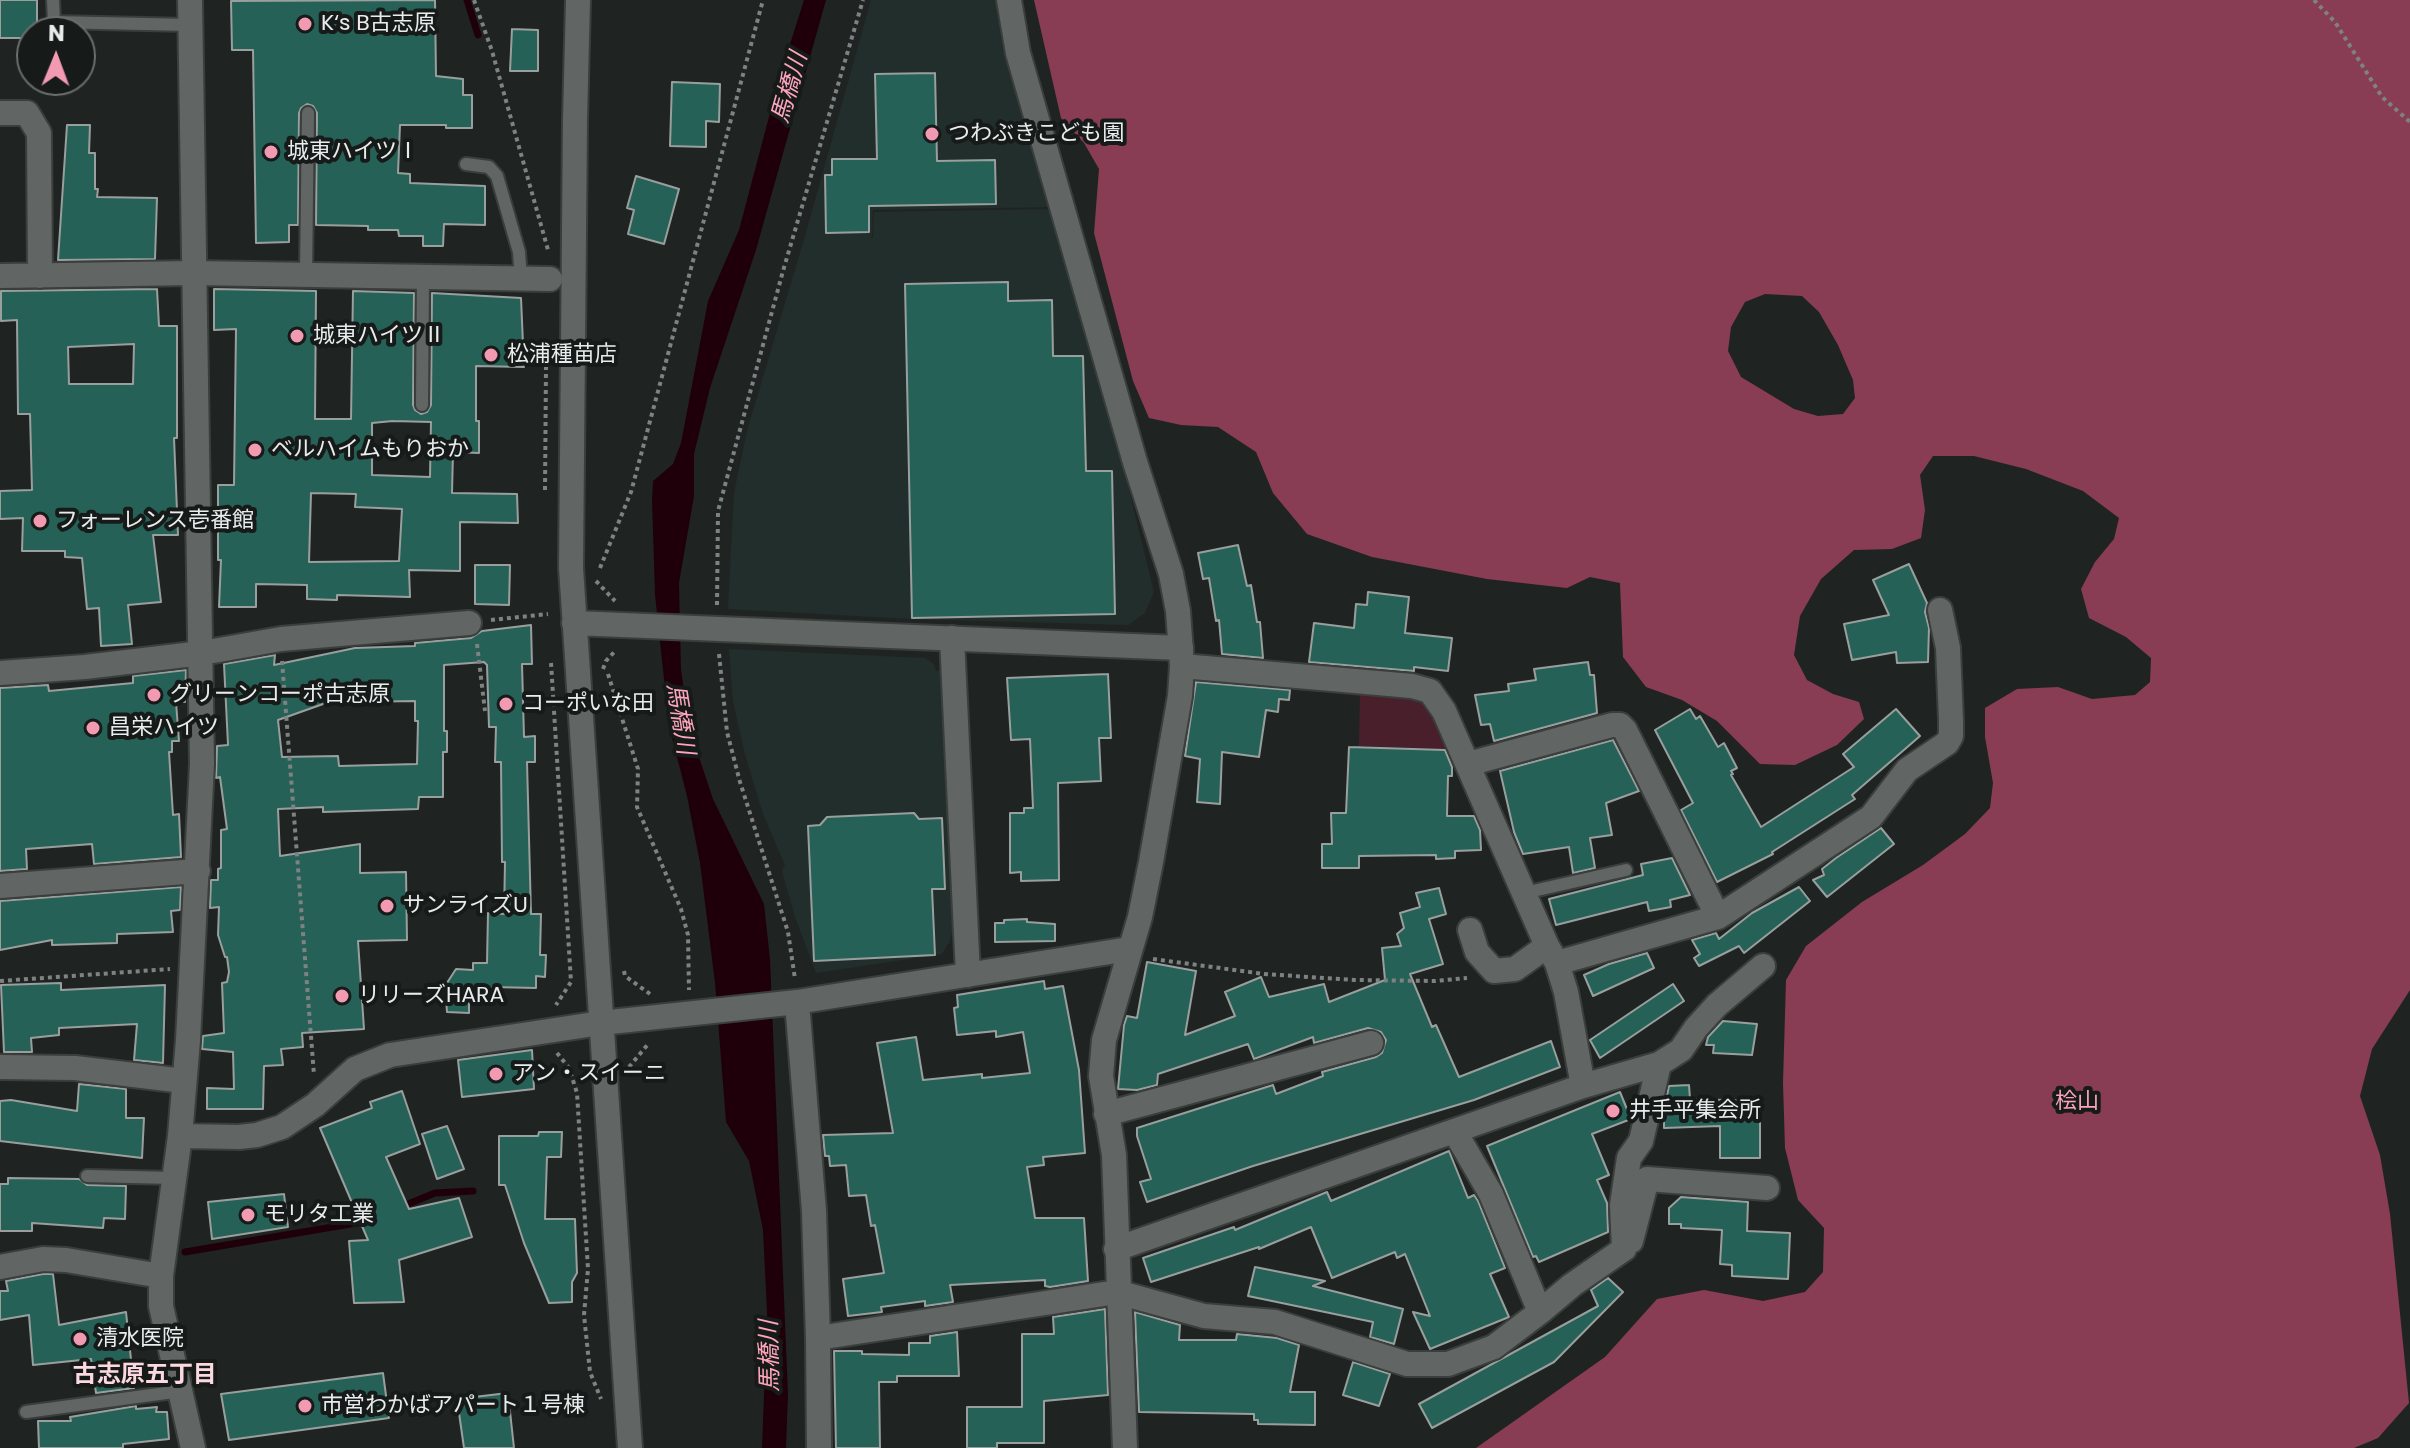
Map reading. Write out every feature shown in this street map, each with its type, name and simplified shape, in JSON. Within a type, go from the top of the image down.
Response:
[{"type":"street","points":[[190,0],[202,764],[180,1136],[161,1276],[161,1306],[193,1448]]},
{"type":"street","points":[[578,0],[572,537],[574,623],[630,1448]]},
{"type":"street","points":[[1009,0],[1018,53],[1135,462],[1171,574],[1182,657],[1180,696],[1151,862],[1140,917],[1104,1040],[1101,1076],[1114,1155],[1125,1448]]},
{"type":"street","points":[[0,113],[27,113],[39,133],[40,276]]},
{"type":"street","points":[[0,276],[194,273],[521,280],[550,270]]},
{"type":"street","points":[[1470,930],[1477,952],[1494,971],[1515,969],[1552,954],[1718,917],[1871,817],[1907,770],[1947,743],[1951,736],[1948,648],[1940,610]]},
{"type":"street","points":[[0,673],[85,667],[202,653],[281,639],[469,623]]},
{"type":"street","points":[[574,623],[952,638],[1182,657],[1412,686],[1430,691],[1444,711],[1552,954],[1566,992],[1583,1086]]},
{"type":"street","points":[[952,638],[968,975]]},
{"type":"street","points":[[1468,764],[1620,725],[1718,917]]},
{"type":"street","points":[[0,886],[198,871]]},
{"type":"street","points":[[180,1136],[257,1135],[282,1127],[315,1105],[355,1069],[390,1055],[601,1023],[794,1002],[1128,953]]},
{"type":"street","points":[[1116,1249],[1583,1086],[1659,1064],[1681,1050],[1717,1005],[1763,966]]},
{"type":"street","points":[[794,1002],[814,1211],[819,1448]]},
{"type":"street","points":[[1106,1114],[1371,1043]]},
{"type":"street","points":[[1624,1249],[1622,1205],[1629,1158],[1641,1141],[1659,1064]]},
{"type":"street","points":[[0,1067],[75,1068],[184,1081]]},
{"type":"street","points":[[1455,1132],[1491,1194],[1540,1312]]},
{"type":"street","points":[[818,1338],[1117,1292],[1204,1316],[1275,1322],[1407,1364],[1448,1364],[1494,1347],[1572,1285],[1624,1249],[1634,1238],[1647,1179],[1767,1188]]},
{"type":"street","points":[[0,1267],[43,1259],[66,1260],[161,1276]]},
{"type":"lane","points":[[53,0],[54,22],[190,25]]},
{"type":"lane","points":[[306,276],[308,113]]},
{"type":"lane","points":[[466,164],[489,167],[497,176],[519,252],[521,280]]},
{"type":"lane","points":[[422,405],[423,278]]},
{"type":"lane","points":[[1524,893],[1626,870]]},
{"type":"lane","points":[[87,1176],[174,1178]]},
{"type":"lane","points":[[26,1412],[181,1391]]},
{"type":"path","points":[[474,0],[492,51],[550,270]]},
{"type":"path","points":[[600,568],[631,492],[763,0]]},
{"type":"path","points":[[794,1002],[788,932],[727,732],[716,627],[718,511],[779,285],[863,0]]},
{"type":"path","points":[[2314,0],[2335,22],[2382,97],[2410,122]]},
{"type":"path","points":[[485,711],[476,635],[469,623],[548,614]]},
{"type":"path","points":[[281,639],[315,1105]]},
{"type":"path","points":[[608,674],[638,769],[637,807],[681,909],[688,935],[694,1012]]},
{"type":"path","points":[[1128,953],[1264,974],[1354,980],[1435,981],[1469,978],[1490,968]]},
{"type":"path","points":[[0,981],[166,969]]},
{"type":"path","points":[[555,1051],[569,1068],[577,1093],[588,1269],[584,1315],[590,1372],[602,1410]]},
{"type":"shaded area","points":[[871,0],[995,0],[1003,50],[1053,207],[873,210],[872,237],[869,238],[873,238],[874,212],[1050,209],[1112,421],[1154,592],[1145,613],[1128,625],[912,619],[728,609],[734,493],[747,431]]},
{"type":"shaded area","points":[[729,649],[925,658],[934,664],[936,671],[942,670],[954,923],[950,941],[942,954],[816,973],[795,917],[782,871],[785,865],[763,814],[745,755],[733,701]]},
{"type":"shaded area","points":[[1360,689],[1416,697],[1431,710],[1447,749],[1359,746]]},
{"type":"green space","name":"桧山","points":[[1034,0],[2410,0],[2410,990],[2372,1049],[2360,1096],[2380,1155],[2390,1214],[2409,1403],[2378,1438],[2354,1448],[1476,1448],[1605,1357],[1657,1299],[1704,1290],[1763,1301],[1805,1292],[1823,1272],[1824,1228],[1798,1200],[1785,1148],[1786,980],[1806,946],[1862,902],[1923,865],[1965,834],[1990,808],[1993,783],[1985,737],[1985,708],[2017,689],[2058,687],[2092,699],[2135,695],[2150,682],[2151,658],[2126,637],[2089,618],[2081,589],[2095,562],[2114,539],[2119,518],[2083,491],[2026,469],[1974,456],[1933,456],[1920,475],[1925,510],[1921,538],[1892,549],[1854,550],[1821,579],[1800,616],[1794,655],[1807,680],[1833,694],[1859,702],[1864,719],[1837,745],[1795,765],[1760,764],[1717,721],[1682,700],[1646,687],[1623,657],[1620,583],[1590,577],[1567,588],[1487,579],[1372,557],[1307,534],[1273,493],[1256,452],[1218,427],[1181,425],[1149,418],[1133,381],[1094,233],[1099,169],[1084,143],[1061,118]],"holes":[[[1765,294],[1802,296],[1819,312],[1853,380],[1855,398],[1843,414],[1818,416],[1794,409],[1741,377],[1728,351],[1731,327],[1745,302]]]},
{"type":"water","name":"馬橋川","points":[[804,0],[826,0],[756,250],[710,388],[694,454],[694,496],[679,583],[681,669],[689,727],[713,799],[764,904],[770,959],[788,1394],[786,1448],[762,1448],[767,1313],[763,1230],[749,1161],[726,1122],[715,983],[700,863],[669,726],[655,595],[652,501],[653,481],[673,464],[681,443],[708,301],[739,230],[779,79]]},
{"type":"building","points":[[0,0],[37,0],[37,16],[16,16],[16,38],[0,38]]},
{"type":"building","points":[[435,0],[436,76],[463,79],[463,95],[472,95],[472,128],[400,125],[398,173],[410,174],[410,183],[485,186],[485,225],[444,224],[443,246],[423,246],[423,236],[399,236],[398,230],[316,225],[317,113],[313,106],[307,104],[299,113],[298,225],[289,225],[289,242],[256,243],[253,50],[232,50],[231,1]]},
{"type":"building","points":[[512,29],[538,30],[538,71],[510,71]]},
{"type":"building","points":[[935,73],[937,161],[995,160],[996,204],[869,206],[869,232],[826,233],[825,175],[832,175],[832,159],[877,159],[875,74]]},
{"type":"building","points":[[672,82],[720,84],[719,122],[706,121],[706,147],[670,146]]},
{"type":"building","points":[[67,125],[90,125],[89,153],[95,153],[97,197],[157,198],[155,259],[58,260]]},
{"type":"building","points":[[636,176],[679,189],[664,244],[628,234],[634,210],[627,208]]},
{"type":"building","points":[[1008,282],[1008,301],[1052,300],[1053,356],[1083,356],[1086,471],[1112,471],[1115,614],[912,618],[905,284]]},
{"type":"building","points":[[157,289],[159,326],[177,326],[177,438],[174,438],[178,535],[153,535],[161,602],[128,605],[132,644],[101,646],[99,608],[87,609],[82,558],[65,557],[65,551],[22,551],[23,518],[0,519],[0,491],[32,490],[30,414],[18,414],[17,320],[1,321],[1,291]],"holes":[[[134,344],[133,384],[69,384],[68,347]]]},
{"type":"building","points":[[214,289],[316,291],[315,419],[351,419],[353,291],[414,293],[413,405],[421,414],[427,412],[431,405],[432,293],[521,298],[524,367],[476,366],[479,453],[453,452],[452,493],[517,494],[518,523],[460,522],[460,571],[409,570],[410,597],[337,595],[337,600],[307,599],[307,585],[256,584],[256,607],[219,607],[218,485],[234,485],[236,329],[214,330]],"holes":[[[431,422],[430,477],[372,475],[372,423]],[[311,493],[356,494],[355,507],[402,509],[399,561],[309,562]]]},
{"type":"building","points":[[1238,545],[1247,586],[1251,585],[1257,622],[1260,622],[1263,658],[1222,654],[1219,620],[1216,621],[1209,578],[1203,579],[1198,553]]},
{"type":"building","points":[[1909,564],[1927,603],[1928,662],[1897,663],[1896,652],[1852,660],[1844,624],[1889,615],[1873,580]]},
{"type":"building","points":[[475,565],[510,565],[509,605],[475,604]]},
{"type":"building","points":[[1368,592],[1409,597],[1405,633],[1452,638],[1448,671],[1309,662],[1314,623],[1354,628],[1356,604],[1367,605]]},
{"type":"building","points":[[531,625],[532,664],[522,664],[524,737],[535,736],[535,762],[527,762],[531,914],[541,914],[540,955],[546,955],[545,977],[536,976],[536,988],[492,987],[492,1002],[469,1002],[469,1013],[447,1012],[445,986],[456,969],[473,970],[473,963],[487,963],[488,913],[504,914],[505,862],[502,862],[501,762],[495,762],[496,727],[489,727],[487,665],[484,662],[444,665],[447,752],[443,752],[443,797],[419,797],[418,809],[323,812],[323,807],[278,809],[280,856],[360,844],[360,873],[406,872],[407,940],[358,941],[364,1029],[302,1033],[303,1047],[281,1049],[283,1065],[264,1066],[263,1109],[207,1109],[207,1088],[234,1089],[233,1052],[202,1049],[203,1036],[224,1033],[222,983],[227,982],[229,972],[218,935],[219,907],[210,908],[211,880],[218,880],[218,869],[221,868],[221,830],[227,829],[220,777],[216,778],[217,746],[228,745],[224,664],[275,655],[274,665],[355,648],[415,646],[415,643],[471,638],[482,631]],"holes":[[[357,692],[357,702],[415,701],[417,764],[339,766],[338,756],[282,757],[278,720]]]},
{"type":"building","points":[[1588,662],[1590,675],[1594,675],[1597,713],[1494,741],[1490,724],[1481,725],[1475,695],[1509,691],[1508,684],[1536,680],[1534,669]]},
{"type":"building","points":[[186,670],[185,702],[176,702],[179,741],[172,741],[172,752],[169,752],[173,815],[179,814],[181,857],[94,864],[92,844],[26,849],[27,869],[0,871],[0,688],[48,685],[49,691],[133,683],[133,676]]},
{"type":"building","points":[[1108,674],[1111,738],[1099,738],[1101,781],[1058,783],[1059,880],[1021,881],[1021,872],[1010,873],[1010,813],[1024,813],[1024,808],[1033,808],[1030,739],[1011,740],[1007,678]]},
{"type":"building","points":[[1196,682],[1290,690],[1289,700],[1279,699],[1278,712],[1266,710],[1259,757],[1222,752],[1220,804],[1197,802],[1200,759],[1185,756]]},
{"type":"building","points":[[1690,709],[1696,719],[1700,716],[1718,747],[1724,743],[1737,768],[1731,771],[1731,775],[1761,827],[1854,767],[1843,754],[1896,709],[1920,736],[1852,795],[1855,799],[1773,854],[1717,882],[1681,810],[1693,803],[1655,730]]},
{"type":"building","points":[[1613,740],[1639,791],[1606,803],[1612,835],[1590,838],[1595,868],[1573,873],[1569,847],[1523,854],[1514,832],[1500,771]]},
{"type":"building","points":[[1349,747],[1445,750],[1452,767],[1452,776],[1448,776],[1447,816],[1474,816],[1480,830],[1481,850],[1455,851],[1455,858],[1436,859],[1436,855],[1359,856],[1359,868],[1322,868],[1322,844],[1332,844],[1331,813],[1346,813]]},
{"type":"building","points":[[914,813],[919,819],[942,818],[945,889],[932,889],[935,955],[814,961],[808,826],[820,825],[827,817]]},
{"type":"building","points":[[1881,828],[1894,844],[1827,897],[1813,880],[1824,875],[1822,869],[1836,858]]},
{"type":"building","points":[[1672,858],[1690,895],[1670,900],[1671,907],[1649,911],[1647,902],[1556,925],[1549,899],[1643,875],[1641,864]]},
{"type":"building","points":[[181,887],[180,910],[171,911],[173,932],[117,934],[117,943],[52,945],[52,940],[0,950],[0,901]]},
{"type":"building","points":[[1799,887],[1810,901],[1744,953],[1739,946],[1699,966],[1694,958],[1700,954],[1692,940],[1716,933],[1719,939],[1752,913]]},
{"type":"building","points":[[1439,888],[1446,914],[1429,919],[1443,964],[1410,974],[1432,1027],[1436,1025],[1459,1077],[1551,1041],[1560,1067],[1474,1100],[1253,1166],[1147,1202],[1140,1182],[1151,1179],[1137,1128],[1273,1085],[1276,1094],[1323,1076],[1322,1072],[1376,1057],[1382,1053],[1386,1040],[1381,1032],[1368,1028],[1314,1043],[1313,1037],[1254,1059],[1248,1044],[1158,1074],[1157,1085],[1137,1090],[1118,1089],[1124,1025],[1127,1016],[1137,1018],[1147,962],[1196,971],[1185,1035],[1235,1016],[1225,992],[1261,977],[1269,997],[1324,984],[1329,1002],[1385,980],[1382,948],[1401,946],[1397,934],[1404,928],[1400,913],[1420,907],[1416,893]]},
{"type":"building","points":[[1027,919],[1027,922],[1055,924],[1055,941],[995,942],[995,923]]},
{"type":"building","points":[[1647,953],[1654,968],[1593,996],[1584,975]]},
{"type":"building","points":[[1044,981],[1045,989],[1063,986],[1079,1070],[1085,1153],[1043,1157],[1044,1165],[1027,1167],[1035,1218],[1084,1218],[1088,1281],[1050,1287],[1045,1286],[1045,1280],[950,1285],[953,1302],[925,1306],[925,1301],[881,1307],[882,1312],[848,1316],[843,1279],[884,1273],[866,1195],[849,1196],[846,1165],[830,1166],[829,1156],[825,1156],[823,1135],[893,1133],[877,1043],[916,1037],[923,1080],[1030,1073],[1023,1032],[996,1037],[996,1031],[957,1035],[954,1008],[958,1007],[957,995]]},
{"type":"building","points":[[61,983],[61,990],[165,985],[163,1063],[134,1060],[137,1024],[59,1028],[59,1035],[31,1038],[32,1052],[4,1052],[1,985]]},
{"type":"building","points":[[1673,984],[1684,1001],[1600,1058],[1590,1040]]},
{"type":"building","points":[[1723,1021],[1757,1024],[1752,1055],[1713,1053],[1714,1045],[1706,1045],[1708,1037]]},
{"type":"building","name":"アン・スイーニ","points":[[532,1050],[534,1089],[462,1097],[458,1060]]},
{"type":"building","points":[[79,1084],[126,1089],[126,1118],[144,1118],[142,1158],[0,1141],[0,1101],[11,1100],[77,1111]]},
{"type":"building","points":[[1689,1085],[1690,1099],[1760,1101],[1760,1158],[1720,1158],[1720,1126],[1664,1128],[1669,1086]]},
{"type":"building","points":[[402,1091],[420,1144],[386,1157],[409,1209],[459,1198],[472,1237],[399,1260],[404,1302],[354,1303],[349,1241],[368,1240],[320,1128],[372,1108],[370,1102]]},
{"type":"building","points":[[1620,1092],[1631,1119],[1592,1134],[1609,1175],[1597,1180],[1607,1203],[1608,1232],[1539,1262],[1536,1256],[1533,1257],[1487,1146]]},
{"type":"building","points":[[447,1126],[464,1169],[437,1179],[422,1134]]},
{"type":"building","points":[[539,1132],[562,1132],[561,1157],[547,1157],[545,1219],[575,1219],[577,1273],[572,1282],[572,1302],[549,1303],[524,1243],[505,1185],[499,1185],[499,1136],[538,1136]]},
{"type":"building","points":[[1449,1151],[1468,1198],[1474,1195],[1478,1201],[1505,1268],[1490,1274],[1509,1317],[1430,1349],[1413,1312],[1430,1316],[1405,1254],[1397,1258],[1395,1252],[1332,1278],[1311,1227],[1259,1249],[1151,1282],[1143,1258],[1234,1227],[1235,1230],[1327,1192],[1331,1201]]},
{"type":"building","points":[[8,1178],[79,1179],[87,1185],[126,1186],[125,1219],[104,1218],[103,1228],[32,1223],[32,1231],[0,1231],[0,1184],[8,1184]]},
{"type":"building","name":"モリタ工業","points":[[284,1194],[288,1227],[212,1239],[208,1202]]},
{"type":"building","points":[[1681,1197],[1748,1202],[1747,1231],[1790,1233],[1788,1279],[1732,1276],[1732,1265],[1720,1264],[1722,1230],[1681,1228],[1681,1224],[1669,1224],[1669,1208]]},
{"type":"building","points":[[1255,1267],[1325,1281],[1313,1286],[1403,1309],[1394,1344],[1370,1337],[1373,1322],[1248,1296]]},
{"type":"building","name":"清水医院","points":[[53,1274],[59,1325],[126,1312],[134,1388],[96,1393],[91,1359],[33,1365],[29,1315],[0,1320],[0,1291],[8,1291],[6,1281]]},
{"type":"building","points":[[1608,1278],[1623,1292],[1554,1362],[1432,1428],[1419,1404],[1598,1306],[1591,1290]]},
{"type":"building","points":[[1105,1309],[1108,1395],[1044,1401],[1044,1443],[997,1443],[997,1448],[967,1448],[967,1407],[1022,1407],[1022,1334],[1054,1334],[1053,1317]]},
{"type":"building","points":[[1135,1312],[1180,1325],[1179,1340],[1236,1340],[1237,1334],[1277,1338],[1299,1345],[1290,1392],[1315,1392],[1315,1425],[1258,1424],[1254,1414],[1139,1412]]},
{"type":"building","points":[[957,1332],[959,1376],[897,1376],[897,1382],[879,1382],[880,1448],[836,1448],[834,1351],[909,1355],[909,1343],[930,1343],[930,1336]]},
{"type":"building","points":[[1353,1362],[1390,1374],[1379,1406],[1343,1395]]},
{"type":"building","name":"市営わかばアパート１号棟","points":[[383,1373],[389,1418],[229,1440],[221,1394]]},
{"type":"building","points":[[508,1393],[514,1448],[464,1448],[457,1399]]},
{"type":"building","points":[[136,1406],[136,1409],[157,1407],[156,1412],[167,1412],[169,1439],[123,1444],[123,1448],[39,1448],[38,1421],[71,1421],[70,1417]]},
{"type":"waterway","points":[[467,0],[478,35]]},
{"type":"waterway","points":[[408,1204],[435,1193],[473,1191]]},
{"type":"waterway","points":[[185,1252],[368,1221]]},
{"type":"place","name":"K‘s B古志原","points":[[305,24]]},
{"type":"place","name":"つわぶきこども園","points":[[932,134]]},
{"type":"place","name":"城東ハイツⅠ","points":[[271,152]]},
{"type":"place","name":"城東ハイツⅡ","points":[[297,336]]},
{"type":"place","name":"松浦種苗店","points":[[491,355]]},
{"type":"place","name":"ベルハイムもりおか","points":[[255,450]]},
{"type":"place","name":"フォーレンス壱番館","points":[[40,521]]},
{"type":"place","name":"グリーンコーポ古志原","points":[[154,695]]},
{"type":"place","name":"コーポいな田","points":[[506,704]]},
{"type":"place","name":"昌栄ハイツ","points":[[93,728]]},
{"type":"place","name":"サンライズU","points":[[387,906]]},
{"type":"place","name":"リリーズHARA","points":[[342,996]]},
{"type":"place","name":"アン・スイーニ","points":[[496,1074]]},
{"type":"place","name":"井手平集会所","points":[[1613,1111]]},
{"type":"place","name":"モリタ工業","points":[[248,1215]]},
{"type":"place","name":"清水医院","points":[[80,1339]]},
{"type":"place","name":"市営わかばアパート１号棟","points":[[305,1406]]},
{"type":"district","name":"古志原五丁目","points":[[145,1376]]}]
